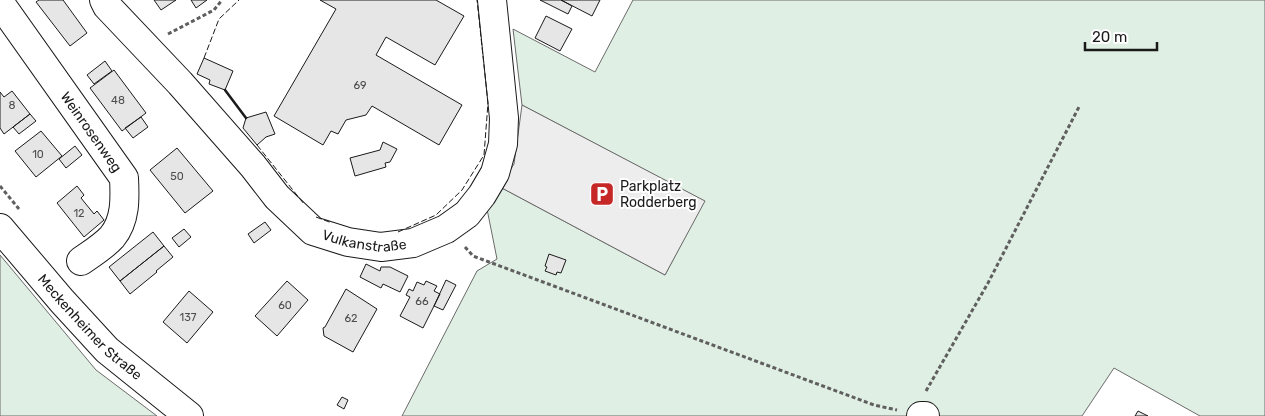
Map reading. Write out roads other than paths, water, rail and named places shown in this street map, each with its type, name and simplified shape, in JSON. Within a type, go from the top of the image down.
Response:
[{"type":"street","name":"Vulkanstraße","points":[[104,0],[107,6],[180,83],[253,166],[277,197],[314,231],[348,242],[381,246],[413,243],[446,229],[467,214],[482,195],[495,173],[503,144],[504,118],[492,0]]},
{"type":"street","name":"Weinrosenweg","points":[[0,3],[124,178],[126,202],[119,225],[111,238],[81,261]]},
{"type":"street","name":"Meckenheimer Straße","points":[[0,228],[62,301],[107,350],[189,416]]},
{"type":"place","name":"Parkplatz Rodderberg","points":[[602,194]]}]
